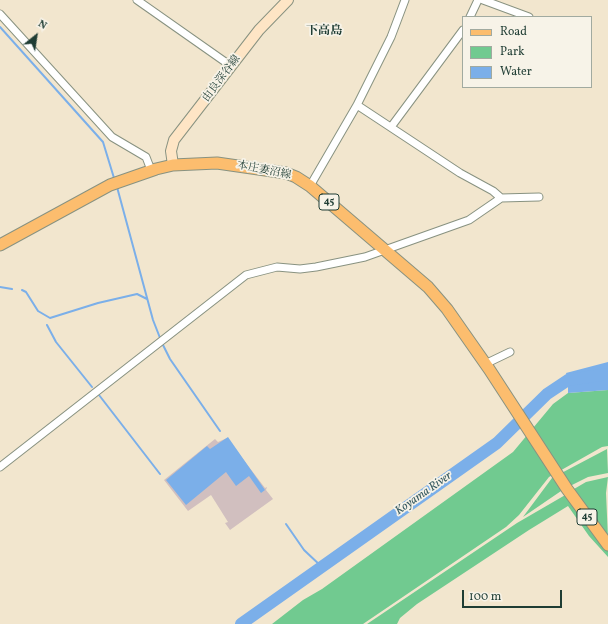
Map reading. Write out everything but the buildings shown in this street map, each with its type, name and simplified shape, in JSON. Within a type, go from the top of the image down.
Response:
[{"type":"main road","name":"由良深谷線","points":[[173,165],[171,151],[174,140],[269,18],[288,0]]},
{"type":"main road","name":"本庄妻沼線","points":[[1,242],[110,185],[151,170],[173,165],[202,162],[233,164],[267,172],[286,173],[296,177],[310,186],[428,287],[457,322],[487,367]]},
{"type":"main road","name":"45","points":[[487,367],[567,489],[608,544]]},
{"type":"street","points":[[137,0],[231,66]]},
{"type":"street","points":[[310,186],[357,105],[391,36],[405,0]]},
{"type":"street","points":[[470,16],[478,0]]},
{"type":"street","points":[[483,0],[526,16]]},
{"type":"street","points":[[0,14],[112,137],[146,157],[151,170]]},
{"type":"street","points":[[391,127],[462,31]]},
{"type":"street","points":[[357,105],[460,173],[493,191],[501,198]]},
{"type":"street","points":[[0,467],[161,340],[240,279],[250,273],[277,267],[300,269],[347,262],[470,220],[501,198],[539,197]]},
{"type":"street","points":[[487,367],[510,352]]},
{"type":"shaded area","points":[[227,438],[265,488],[267,487],[266,490],[273,499],[230,530],[225,523],[228,522],[211,495],[188,511],[164,480],[215,439],[218,442]]},
{"type":"green space","points":[[608,390],[608,446],[602,447],[549,477],[519,515],[506,527],[363,624],[272,624],[303,600],[322,589],[513,452],[553,404],[568,393]]},
{"type":"green space","points":[[607,449],[608,473],[588,477],[564,489],[523,517],[552,478]]},
{"type":"green space","points":[[608,477],[606,493],[608,538],[574,489],[586,482]]},
{"type":"green space","points":[[567,494],[608,550],[608,557],[589,536],[568,506],[417,604],[400,618],[397,624],[367,624],[517,523]]},
{"type":"water","points":[[608,362],[608,390],[568,393],[568,380],[566,373]]},
{"type":"water","points":[[228,437],[265,490],[261,493],[249,476],[236,486],[226,472],[186,505],[166,480],[207,446],[210,449]]},
{"type":"waterway","points":[[0,27],[103,142],[114,178]]},
{"type":"waterway","points":[[117,187],[153,320],[162,343],[170,359],[220,431]]},
{"type":"waterway","points":[[0,287],[12,289]]},
{"type":"waterway","points":[[22,290],[26,292],[38,311],[50,318],[98,303],[137,294],[147,299]]},
{"type":"waterway","points":[[47,325],[56,342],[92,387]]},
{"type":"waterway","name":"Koyama River","points":[[241,624],[497,443],[547,394],[568,380],[608,374]]},
{"type":"waterway","points":[[99,395],[160,474]]},
{"type":"waterway","points":[[286,524],[304,550],[322,567]]},
{"type":"district","name":"下高島","points":[[324,32]]}]
